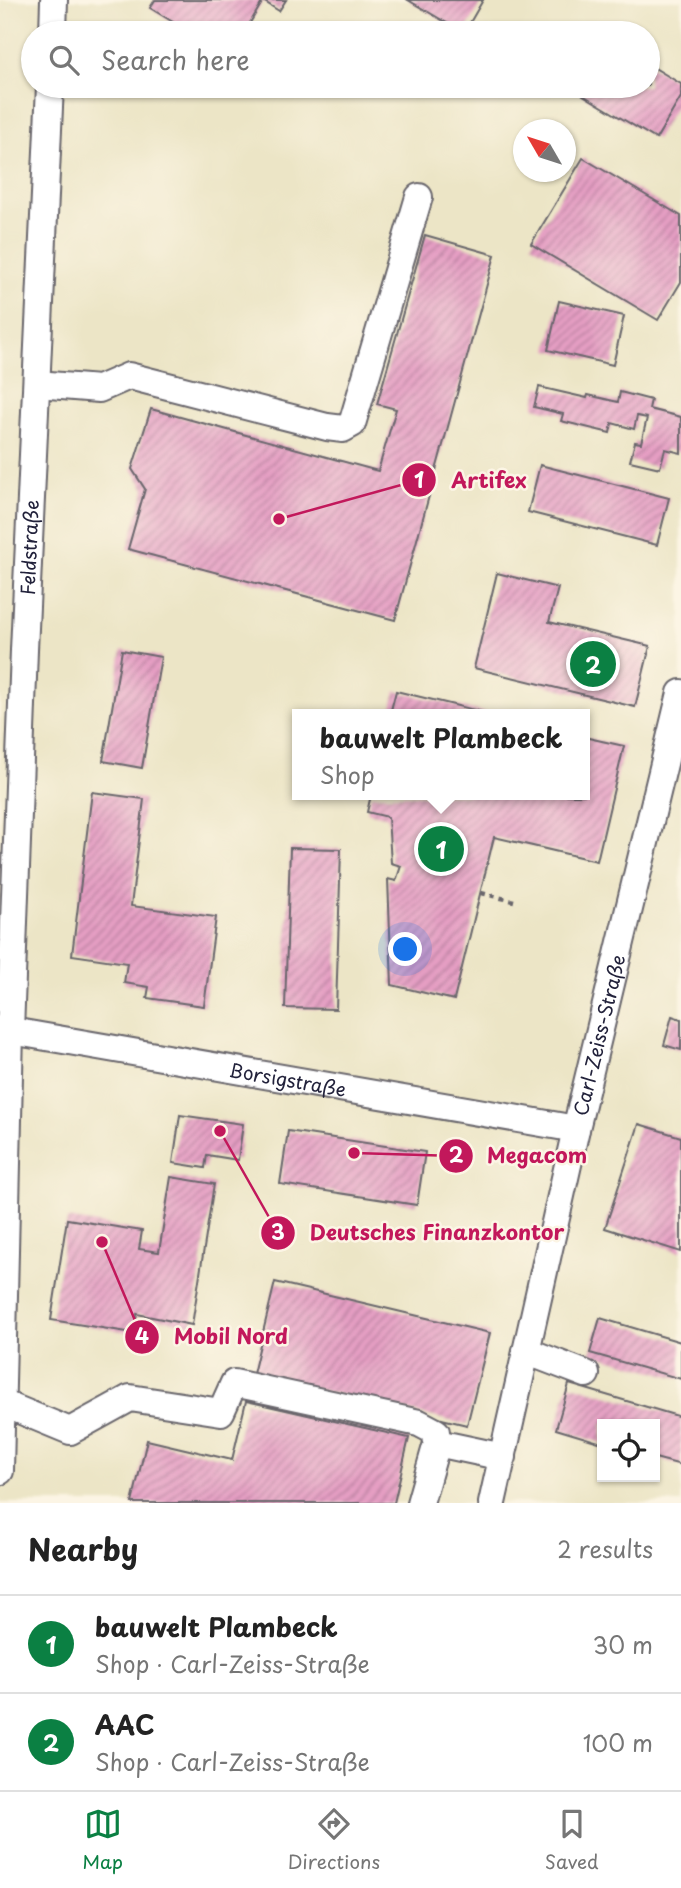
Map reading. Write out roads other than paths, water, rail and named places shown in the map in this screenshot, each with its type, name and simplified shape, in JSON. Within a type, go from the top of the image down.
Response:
[{"type":"street","points":[[53,21],[54,0]]},
{"type":"street","name":"Feldstraße","points":[[0,1471],[12,648],[37,384],[49,98]]},
{"type":"street","points":[[37,384],[99,389],[129,376],[343,429],[352,424],[356,417],[419,197]]},
{"type":"street","name":"Carl-Zeiss-Straße","points":[[492,1503],[576,1129],[681,693]]},
{"type":"street","name":"Borsigstraße","points":[[5,1030],[576,1129]]},
{"type":"street","points":[[526,1351],[586,1374]]},
{"type":"street","points":[[2,1403],[70,1430],[130,1398],[221,1412],[234,1383],[419,1423],[436,1432],[437,1444],[420,1503]]},
{"type":"street","points":[[437,1444],[503,1457]]},
{"type":"place","name":"Artifex","points":[[279,519]]},
{"type":"place","name":"AAC","points":[[593,664]]},
{"type":"place","name":"bauwelt Plambeck","points":[[441,849]]},
{"type":"place","name":"Deutsches Finanzkontor","points":[[220,1131]]},
{"type":"place","name":"Megacom","points":[[354,1153]]},
{"type":"place","name":"Mobil Nord","points":[[102,1242]]}]
